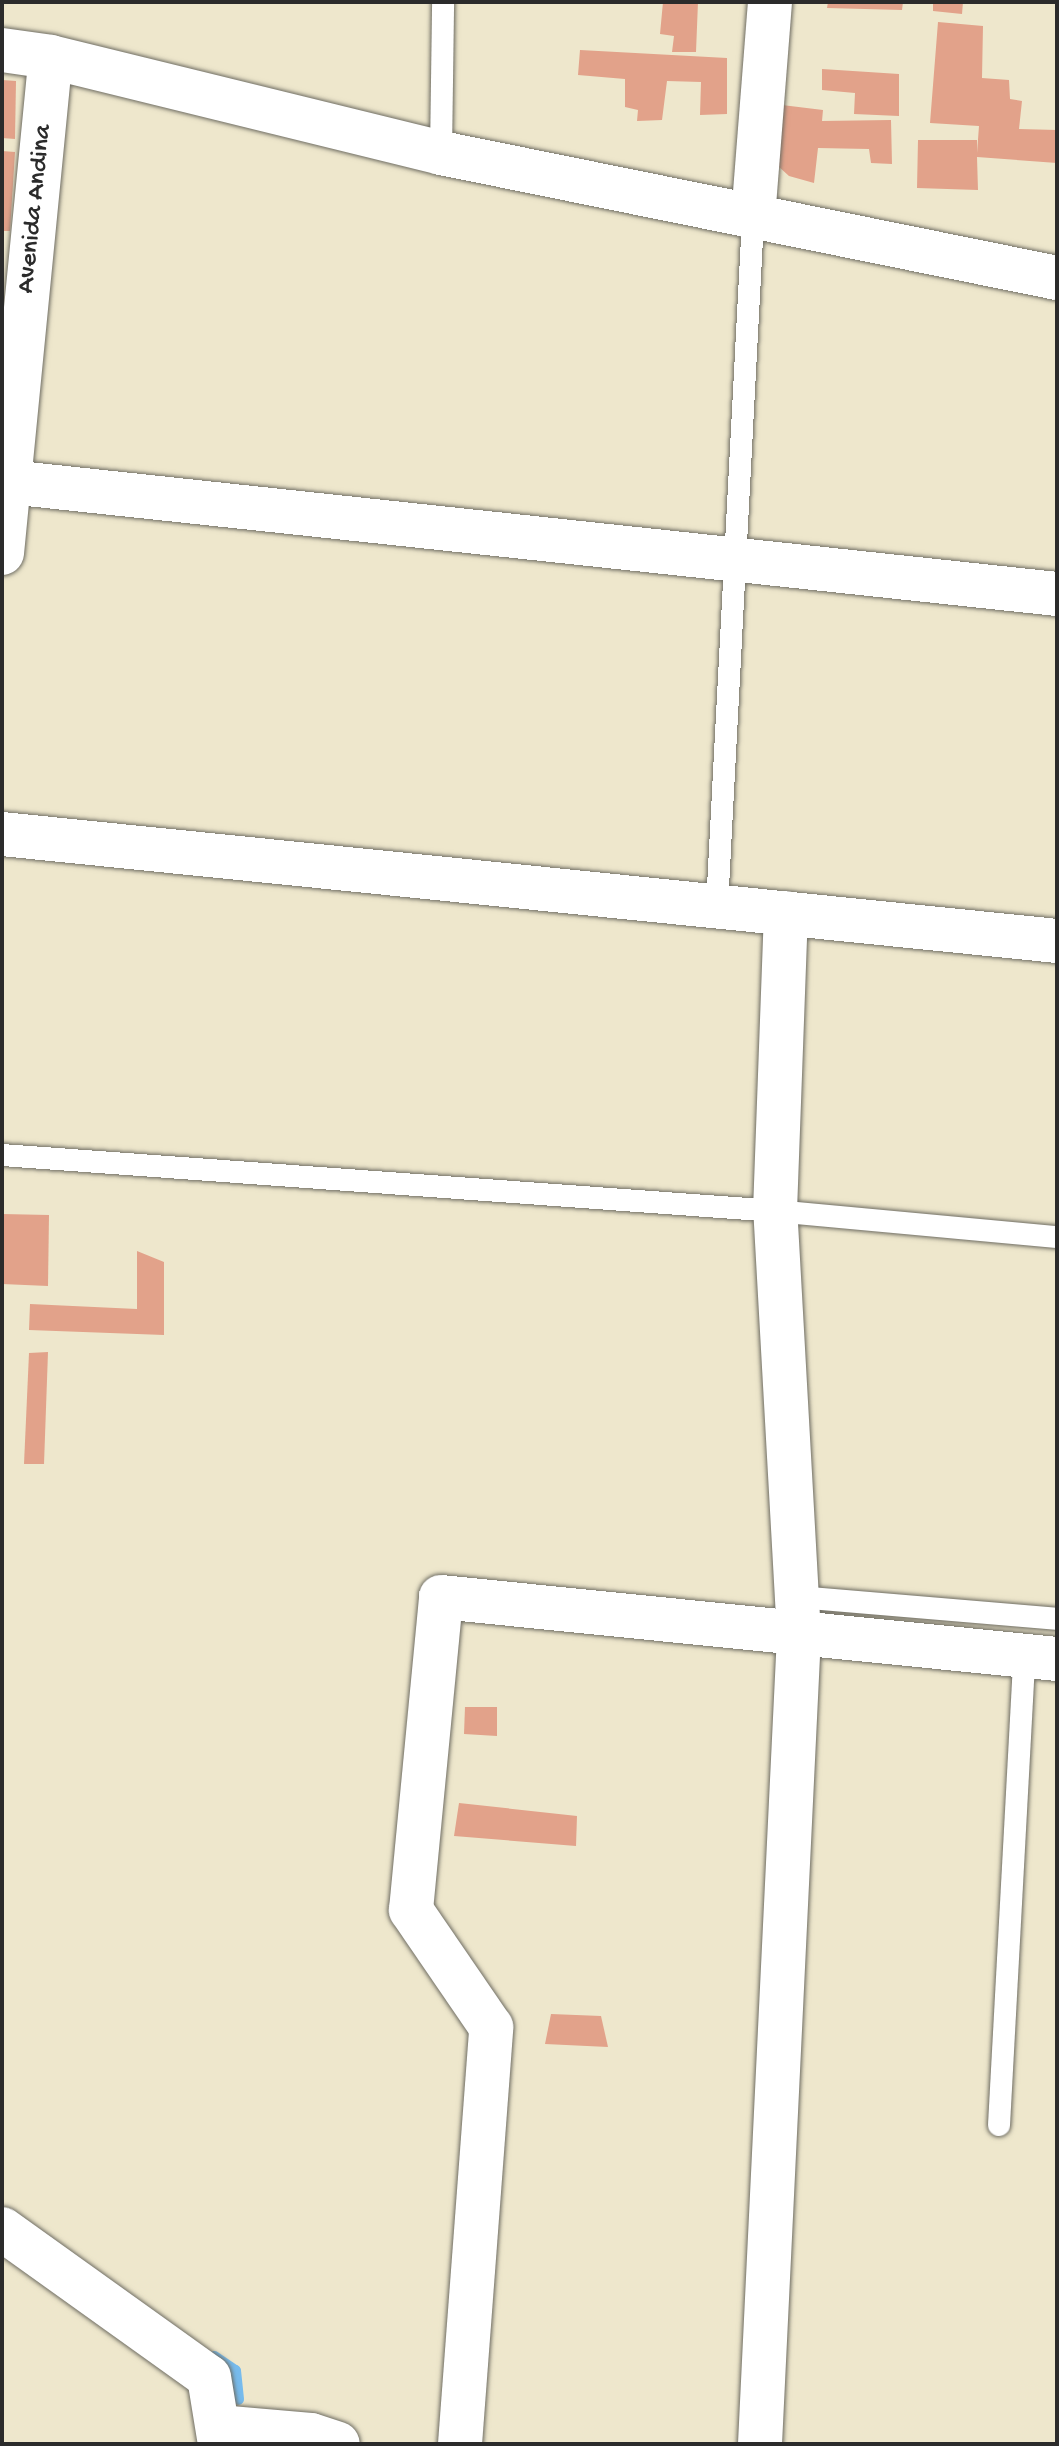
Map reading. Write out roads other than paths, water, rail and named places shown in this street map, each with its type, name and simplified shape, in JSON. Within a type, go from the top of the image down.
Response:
[{"type":"street","points":[[753,218],[770,2]]},
{"type":"street","points":[[2,50],[51,57],[441,153],[1057,278]]},
{"type":"street","name":"Avenida Andina","points":[[2,553],[51,57]]},
{"type":"street","points":[[9,482],[1057,594]]},
{"type":"street","points":[[2,834],[1057,941]]},
{"type":"street","points":[[760,2444],[798,1616],[775,1211],[786,913]]},
{"type":"street","points":[[460,2444],[491,2027],[411,1910],[441,1597],[798,1616],[1040,1658]]},
{"type":"street","points":[[2,2229],[209,2377],[219,2435],[311,2435],[338,2444]]},
{"type":"lane","points":[[441,153],[443,2]]},
{"type":"lane","points":[[717,906],[753,218]]},
{"type":"lane","points":[[2,1155],[775,1211],[1057,1237]]},
{"type":"lane","points":[[798,1616],[1057,1619]]},
{"type":"lane","points":[[999,2125],[1040,1658]]},
{"type":"waterway","points":[[214,2356],[235,2370],[238,2399]]}]
